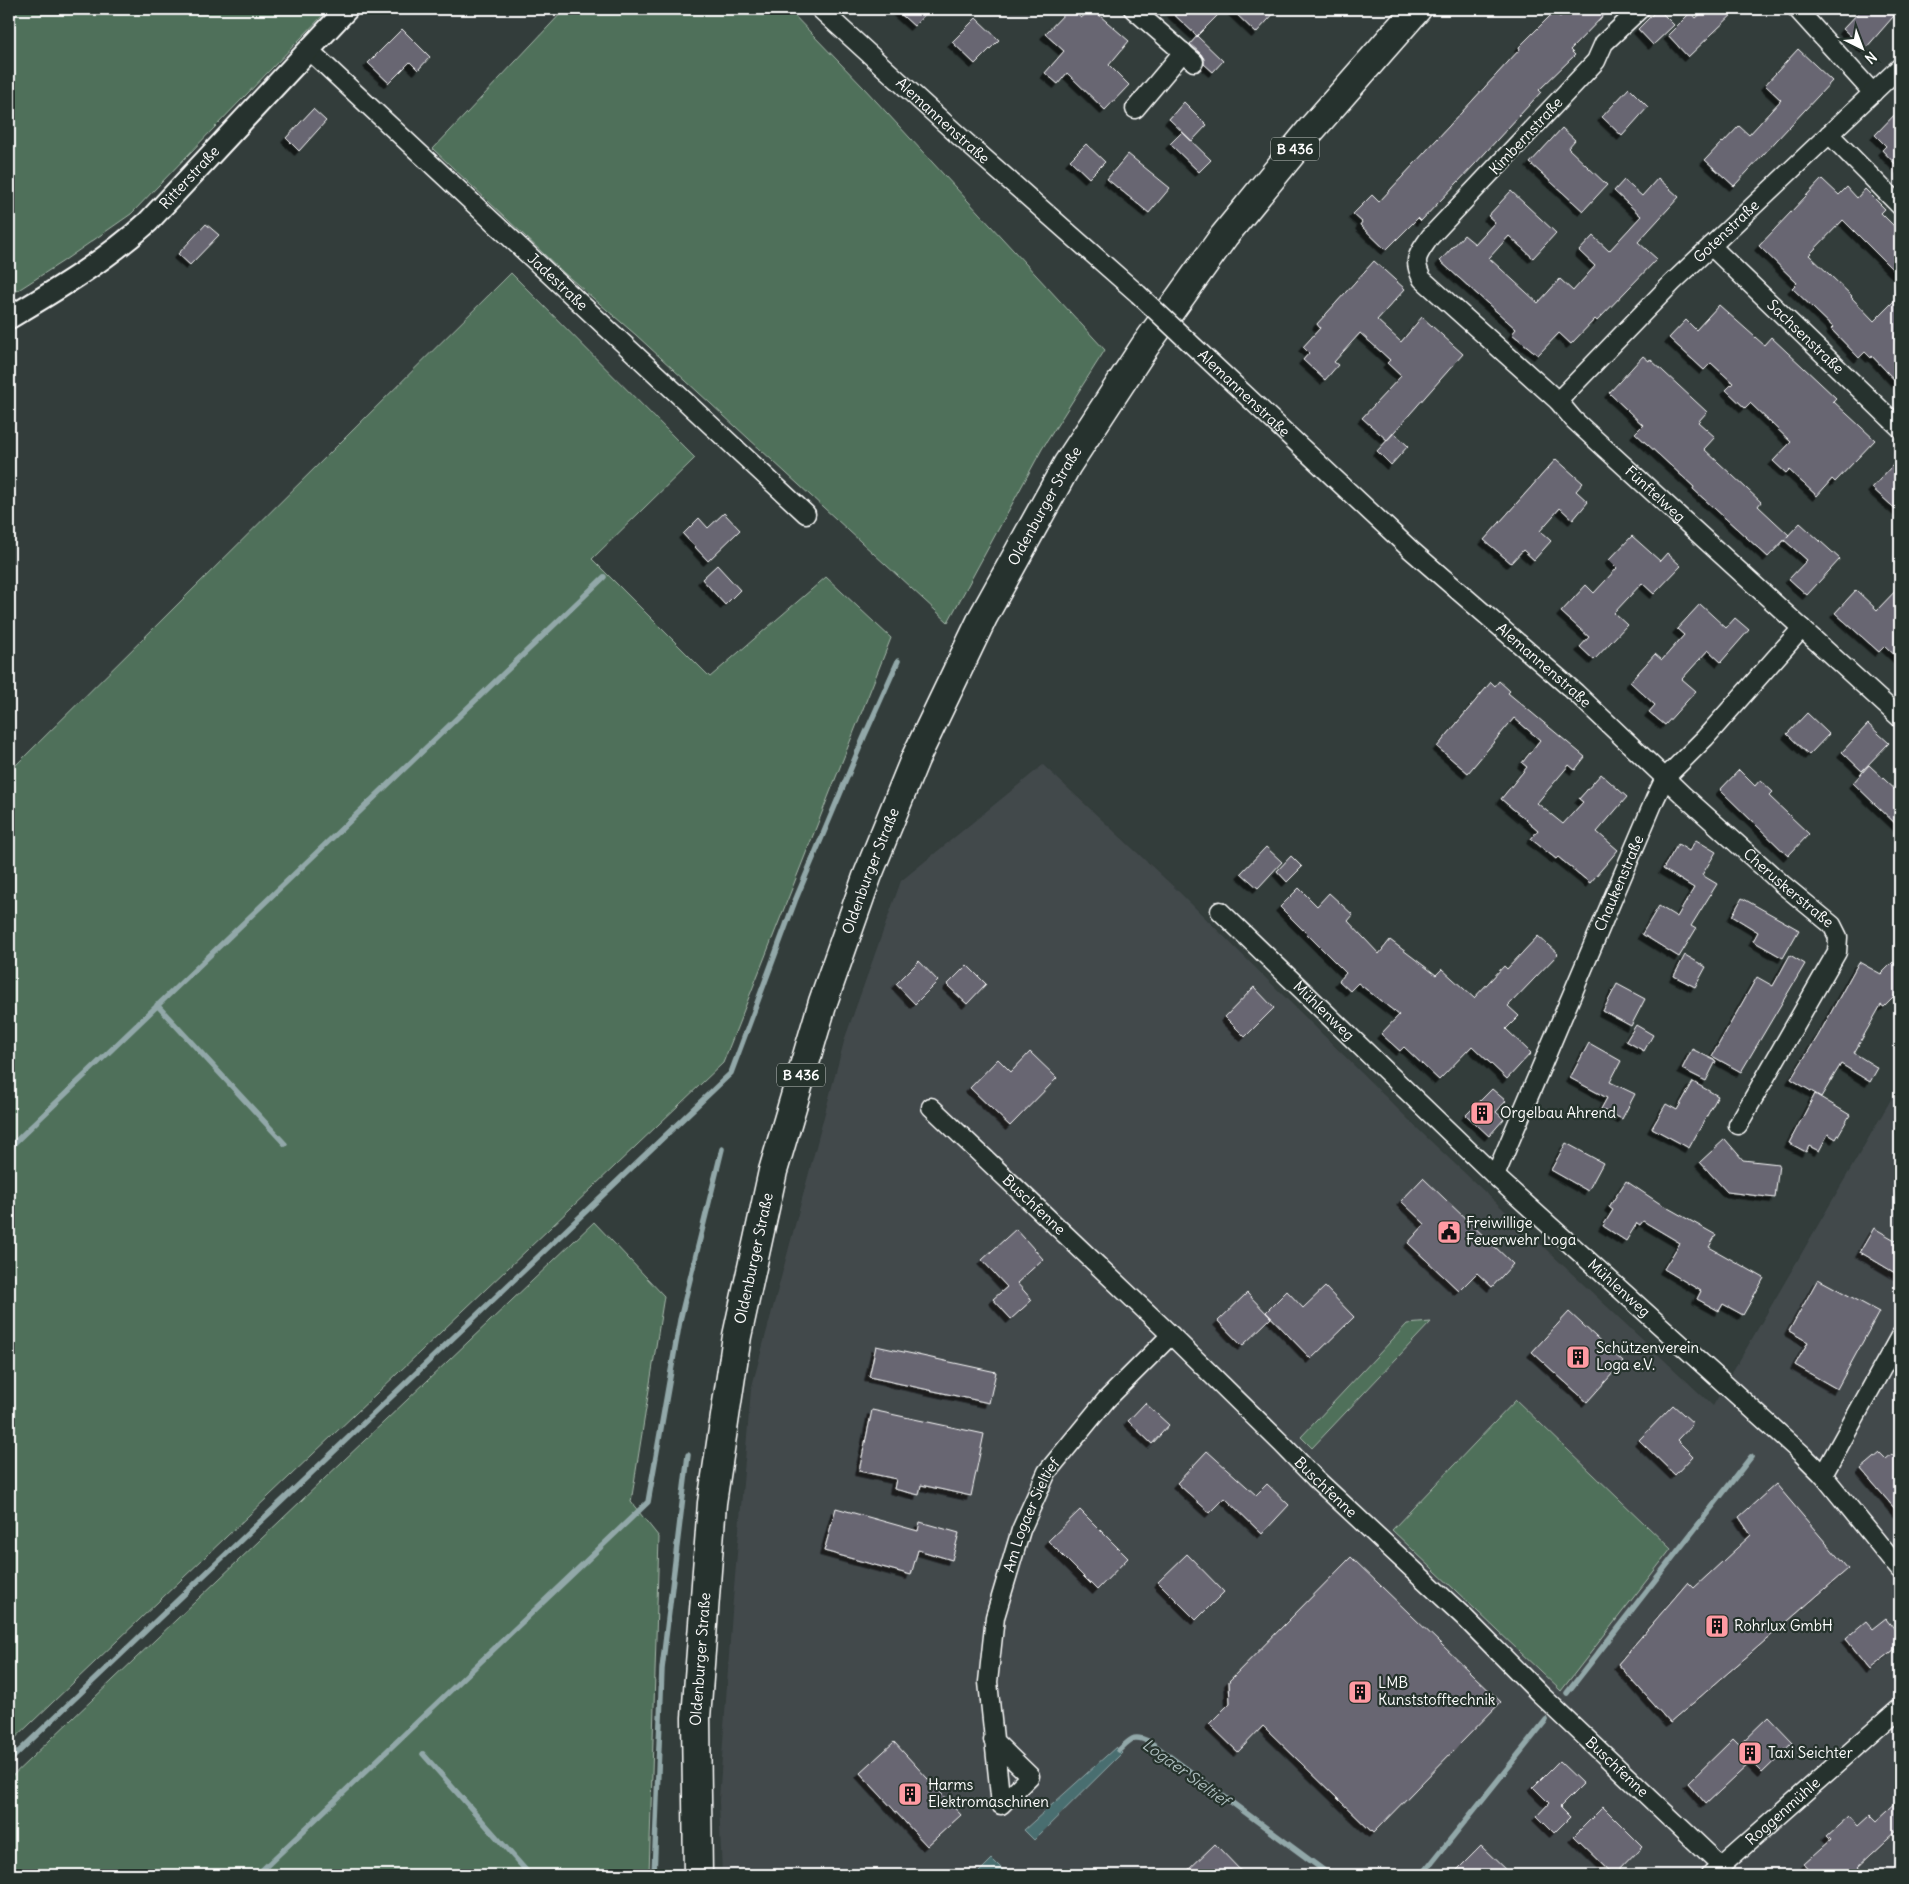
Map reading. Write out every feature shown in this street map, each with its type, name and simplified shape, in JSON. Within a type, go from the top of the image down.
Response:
[{"type":"main road","name":"Oldenburger Straße","points":[[698,1875],[696,1718],[712,1502],[737,1336],[773,1171],[823,1002],[867,877],[915,760],[983,617],[1067,465],[1145,346],[1224,236],[1309,132],[1417,9]]},
{"type":"street","name":"Ritterstraße","points":[[9,318],[81,274],[134,235],[217,150],[347,9]]},
{"type":"street","name":"Alemannenstraße","points":[[820,9],[959,136],[1138,294],[1412,550],[1576,693],[1665,778]]},
{"type":"street","name":"Kimbernstraße","points":[[1416,266],[1417,256],[1430,238],[1596,61],[1604,43],[1640,9]]},
{"type":"street","points":[[1797,9],[1873,93]]},
{"type":"street","points":[[1135,110],[1189,57],[1136,10]]},
{"type":"street","name":"Jadestraße","points":[[309,50],[806,514]]},
{"type":"street","name":"Gotenstraße","points":[[1558,401],[1672,283],[1900,67]]},
{"type":"street","points":[[1830,134],[1900,206]]},
{"type":"street","name":"Sachsenstraße","points":[[1711,246],[1900,428]]},
{"type":"street","name":"Fünftelweg","points":[[1416,266],[1422,279],[1558,401],[1574,420],[1900,718]]},
{"type":"street","name":"Chaukenstraße","points":[[1494,1176],[1665,778],[1704,738],[1802,628]]},
{"type":"street","name":"Cheruskerstraße","points":[[1665,778],[1782,884],[1832,926],[1838,937],[1837,952],[1738,1125]]},
{"type":"street","name":"Mühlenweg","points":[[1220,911],[1494,1176],[1686,1347],[1802,1454],[1823,1475],[1900,1570]]},
{"type":"street","name":"Buschfenne","points":[[931,1107],[1171,1335],[1315,1478],[1464,1617],[1716,1870]]},
{"type":"street","name":"Am Logaer Sieltief","points":[[993,1740],[988,1682],[995,1616],[1021,1530],[1047,1472],[1106,1400],[1171,1335]]},
{"type":"street","points":[[1823,1475],[1900,1336]]},
{"type":"street","name":"Roggenmühle","points":[[1716,1870],[1900,1708]]},
{"type":"shaded area","points":[[1043,765],[1177,890],[1423,1134],[1713,1406],[1900,1084],[1900,1875],[722,1875],[719,1801],[732,1612],[751,1390],[845,1038],[901,881]]},
{"type":"green space","points":[[9,9],[329,9],[131,214],[9,296]]},
{"type":"green space","points":[[565,9],[788,9],[864,88],[1105,350],[1042,449],[948,622],[636,335],[564,273],[433,149]]},
{"type":"green space","points":[[511,273],[695,458],[592,559],[710,677],[826,577],[891,638],[723,1063],[9,1744],[9,772]]},
{"type":"green space","points":[[594,1222],[664,1296],[631,1502],[659,1537],[649,1875],[9,1875],[9,1779]]},
{"type":"green space","points":[[1431,1322],[1312,1448],[1301,1437],[1407,1324]]},
{"type":"green space","points":[[1516,1400],[1671,1549],[1561,1691],[1392,1530]]},
{"type":"water","points":[[1116,1747],[1122,1753],[1034,1840],[1024,1830]]},
{"type":"water","points":[[992,1859],[1004,1871],[999,1875],[976,1875]]},
{"type":"building","points":[[895,9],[930,9],[914,26]]},
{"type":"building","points":[[1069,9],[1081,18],[1092,9],[1129,41],[1109,65],[1129,85],[1105,110],[1067,73],[1058,84],[1045,73],[1064,51],[1045,34]]},
{"type":"building","points":[[1168,9],[1224,9],[1197,36]]},
{"type":"building","points":[[1231,9],[1278,9],[1256,33]]},
{"type":"building","points":[[1568,9],[1610,9],[1570,50],[1575,55],[1539,90],[1541,92],[1475,164],[1421,221],[1418,218],[1386,250],[1360,225],[1362,222],[1353,214],[1372,195],[1379,202],[1520,49],[1519,47],[1554,12],[1560,17]]},
{"type":"building","points":[[1658,9],[1674,25],[1653,45],[1638,29]]},
{"type":"building","points":[[1706,9],[1738,9],[1688,57],[1668,35],[1691,12],[1696,18]]},
{"type":"building","points":[[1862,9],[1900,9],[1865,49],[1843,29]]},
{"type":"building","points":[[976,18],[999,40],[975,64],[952,42]]},
{"type":"building","points":[[402,29],[430,57],[418,70],[410,62],[389,83],[368,63]]},
{"type":"building","points":[[1197,36],[1223,61],[1213,72],[1204,64],[1201,54],[1190,44]]},
{"type":"building","points":[[1798,49],[1832,81],[1734,186],[1705,160],[1739,126],[1749,135],[1781,100],[1765,85]]},
{"type":"building","points":[[1629,88],[1648,107],[1622,136],[1602,117]]},
{"type":"building","points":[[1184,102],[1207,125],[1192,141],[1169,119]]},
{"type":"building","points":[[313,109],[326,121],[299,151],[286,138]]},
{"type":"building","points":[[1900,109],[1900,169],[1882,150],[1886,146],[1875,135]]},
{"type":"building","points":[[1562,128],[1575,140],[1568,148],[1607,185],[1583,211],[1530,163]]},
{"type":"building","points":[[1182,132],[1211,160],[1199,172],[1170,144]]},
{"type":"building","points":[[1086,144],[1105,162],[1089,178],[1070,160]]},
{"type":"building","points":[[1128,154],[1170,188],[1149,213],[1107,179]]},
{"type":"building","points":[[1658,178],[1679,197],[1638,242],[1657,259],[1597,321],[1595,319],[1571,344],[1559,333],[1538,355],[1512,334],[1516,329],[1440,261],[1464,235],[1475,244],[1495,222],[1488,216],[1511,191],[1556,233],[1533,258],[1509,236],[1489,258],[1538,303],[1560,279],[1573,291],[1595,266],[1579,251],[1593,236],[1609,251],[1641,216],[1614,191],[1624,180],[1642,196]]},
{"type":"building","points":[[1822,179],[1839,195],[1847,187],[1857,198],[1865,189],[1885,209],[1881,213],[1900,232],[1900,277],[1843,220],[1809,255],[1852,296],[1874,321],[1900,295],[1900,386],[1872,356],[1871,358],[1865,352],[1859,358],[1831,329],[1833,327],[1792,288],[1797,283],[1759,246]]},
{"type":"building","points":[[206,224],[219,235],[190,265],[178,254]]},
{"type":"building","points":[[1374,261],[1405,289],[1377,320],[1401,342],[1422,317],[1463,354],[1387,440],[1362,418],[1401,376],[1387,363],[1390,360],[1360,333],[1334,362],[1338,365],[1325,380],[1303,360],[1309,353],[1303,347],[1320,328],[1317,324]]},
{"type":"building","points":[[1719,305],[1764,345],[1771,337],[1836,398],[1833,401],[1875,440],[1835,482],[1832,479],[1817,496],[1789,470],[1786,473],[1773,461],[1791,442],[1750,403],[1745,408],[1726,390],[1733,383],[1711,363],[1704,370],[1669,338],[1686,320],[1696,330]]},
{"type":"building","points":[[1643,356],[1649,361],[1650,359],[1707,412],[1698,422],[1715,437],[1704,449],[1761,502],[1758,506],[1789,535],[1768,557],[1635,433],[1643,425],[1609,393]]},
{"type":"building","points":[[1394,433],[1408,446],[1391,465],[1377,451]]},
{"type":"building","points":[[1900,457],[1900,513],[1872,488]]},
{"type":"building","points":[[1556,459],[1583,483],[1576,491],[1588,502],[1573,520],[1560,508],[1540,531],[1551,541],[1534,560],[1523,550],[1511,563],[1484,540]]},
{"type":"building","points":[[724,513],[740,530],[708,561],[683,534],[699,518],[708,528]]},
{"type":"building","points":[[1800,523],[1840,559],[1807,595],[1789,579],[1807,560],[1784,540]]},
{"type":"building","points":[[1632,536],[1660,561],[1667,553],[1681,566],[1654,594],[1642,583],[1614,613],[1627,625],[1594,660],[1580,647],[1589,637],[1561,612],[1586,585],[1594,593],[1617,568],[1609,560]]},
{"type":"building","points":[[717,565],[740,590],[725,605],[702,579]]},
{"type":"building","points":[[1900,586],[1900,660],[1885,646],[1879,652],[1835,613],[1856,590],[1877,610]]},
{"type":"building","points":[[1700,604],[1726,628],[1735,618],[1749,630],[1721,662],[1708,650],[1682,679],[1696,691],[1665,725],[1649,712],[1655,705],[1630,682],[1655,654],[1662,660],[1684,635],[1677,629]]},
{"type":"building","points":[[1499,681],[1510,691],[1508,693],[1585,757],[1575,770],[1569,765],[1537,803],[1563,824],[1583,802],[1579,799],[1601,774],[1627,797],[1597,832],[1618,850],[1590,883],[1558,857],[1556,859],[1531,839],[1538,830],[1501,799],[1527,767],[1522,763],[1540,740],[1514,718],[1468,773],[1437,747],[1491,682],[1495,686]]},
{"type":"building","points":[[1807,713],[1829,734],[1809,755],[1787,734]]},
{"type":"building","points":[[1868,724],[1889,743],[1862,771],[1842,752]]},
{"type":"building","points":[[1869,765],[1900,794],[1900,828],[1853,783]]},
{"type":"building","points":[[1739,770],[1755,786],[1760,780],[1773,792],[1769,796],[1809,834],[1788,856],[1720,790]]},
{"type":"building","points":[[1696,840],[1716,852],[1702,875],[1717,884],[1691,926],[1696,929],[1679,957],[1642,934],[1659,906],[1677,917],[1694,888],[1663,869],[1678,844],[1689,851]]},
{"type":"building","points":[[1266,847],[1282,862],[1258,888],[1241,873]]},
{"type":"building","points":[[1291,856],[1302,867],[1287,882],[1277,871]]},
{"type":"building","points":[[1299,888],[1317,906],[1329,893],[1353,915],[1348,921],[1379,954],[1390,940],[1436,975],[1442,969],[1474,998],[1504,966],[1507,969],[1538,936],[1558,954],[1508,1006],[1519,1016],[1506,1029],[1531,1053],[1507,1079],[1472,1046],[1439,1080],[1404,1047],[1400,1051],[1381,1034],[1399,1015],[1358,983],[1350,991],[1339,981],[1346,973],[1280,907]]},
{"type":"building","points":[[1742,898],[1799,930],[1783,958],[1753,941],[1758,932],[1732,916]]},
{"type":"building","points":[[1685,955],[1706,967],[1695,987],[1674,976]]},
{"type":"building","points":[[1790,955],[1805,964],[1741,1072],[1712,1056],[1757,977],[1773,986]]},
{"type":"building","points":[[919,961],[938,981],[915,1004],[896,984]]},
{"type":"building","points":[[1859,962],[1881,974],[1893,962],[1900,970],[1900,991],[1884,1007],[1881,1005],[1854,1053],[1878,1068],[1870,1082],[1841,1064],[1821,1097],[1791,1079],[1818,1036]]},
{"type":"building","points":[[967,965],[986,984],[967,1004],[947,985]]},
{"type":"building","points":[[1617,984],[1645,999],[1631,1026],[1603,1011]]},
{"type":"building","points":[[1254,987],[1274,1008],[1245,1037],[1225,1017]]},
{"type":"building","points":[[1636,1025],[1653,1035],[1644,1051],[1626,1041]]},
{"type":"building","points":[[1589,1043],[1621,1061],[1610,1082],[1635,1094],[1622,1119],[1601,1109],[1607,1098],[1570,1078]]},
{"type":"building","points":[[1692,1049],[1716,1061],[1706,1081],[1682,1069]]},
{"type":"building","points":[[1030,1052],[1057,1078],[1010,1126],[970,1088],[998,1059],[1011,1072]]},
{"type":"building","points":[[1693,1082],[1718,1096],[1689,1148],[1652,1128],[1666,1104],[1677,1110]]},
{"type":"building","name":"Orgelbau Ahrend","points":[[1492,1089],[1506,1101],[1496,1112],[1504,1119],[1489,1136],[1466,1115]]},
{"type":"building","points":[[1815,1094],[1850,1115],[1836,1139],[1828,1134],[1819,1151],[1809,1146],[1806,1152],[1789,1143]]},
{"type":"building","points":[[1725,1139],[1743,1160],[1779,1164],[1775,1198],[1727,1192],[1700,1162]]},
{"type":"building","points":[[1566,1143],[1603,1163],[1588,1191],[1551,1170]]},
{"type":"building","name":"Freiwillige Feuerwehr Loga","points":[[1423,1178],[1513,1264],[1492,1287],[1477,1273],[1459,1291],[1408,1243],[1425,1224],[1401,1201]]},
{"type":"building","points":[[1626,1181],[1659,1203],[1716,1235],[1709,1247],[1764,1278],[1743,1315],[1723,1304],[1719,1311],[1697,1299],[1701,1291],[1664,1269],[1680,1243],[1643,1221],[1640,1225],[1637,1223],[1626,1241],[1603,1226],[1613,1210],[1609,1207]]},
{"type":"building","points":[[1874,1228],[1900,1243],[1900,1276],[1860,1252]]},
{"type":"building","points":[[1016,1229],[1043,1259],[1017,1283],[1032,1300],[1011,1319],[993,1299],[1007,1287],[982,1260]]},
{"type":"building","points":[[1818,1279],[1879,1312],[1837,1389],[1795,1365],[1808,1342],[1789,1331]]},
{"type":"building","points":[[1325,1287],[1354,1317],[1311,1359],[1266,1312],[1287,1291],[1303,1308]]},
{"type":"building","points":[[1247,1293],[1271,1318],[1242,1346],[1218,1321]]},
{"type":"building","name":"Schützenverein Loga e.V.","points":[[1569,1312],[1623,1362],[1587,1402],[1532,1352]]},
{"type":"building","points":[[876,1346],[996,1372],[989,1403],[869,1377]]},
{"type":"building","points":[[1145,1403],[1169,1425],[1152,1444],[1128,1421]]},
{"type":"building","points":[[1673,1405],[1693,1423],[1677,1440],[1693,1456],[1675,1475],[1639,1440]]},
{"type":"building","points":[[872,1410],[984,1434],[971,1496],[921,1485],[919,1495],[894,1489],[896,1479],[859,1471]]},
{"type":"building","points":[[1207,1451],[1256,1495],[1267,1484],[1289,1505],[1262,1534],[1225,1498],[1210,1513],[1177,1483]]},
{"type":"building","points":[[1880,1453],[1886,1459],[1892,1454],[1900,1464],[1900,1515],[1861,1469]]},
{"type":"building","name":"Rohrlux GmbH","points":[[1776,1484],[1848,1569],[1670,1723],[1618,1664],[1688,1582],[1694,1588],[1751,1535],[1739,1517]]},
{"type":"building","points":[[836,1508],[918,1531],[920,1522],[959,1533],[952,1560],[918,1550],[911,1575],[824,1551]]},
{"type":"building","points":[[1080,1510],[1128,1558],[1097,1590],[1048,1541]]},
{"type":"building","points":[[1187,1554],[1224,1592],[1196,1620],[1158,1582]]},
{"type":"building","name":"LMB Kunststofftechnik","points":[[1351,1557],[1501,1702],[1373,1833],[1263,1726],[1238,1752],[1209,1724],[1230,1703],[1229,1681]]},
{"type":"building","points":[[1886,1618],[1900,1636],[1900,1645],[1870,1669],[1846,1639],[1866,1622],[1872,1629]]},
{"type":"building","name":"Taxi Seichter","points":[[1768,1717],[1793,1743],[1762,1773],[1751,1762],[1706,1804],[1688,1783],[1733,1739],[1739,1745]]},
{"type":"building","name":"Harms Elektromaschinen","points":[[894,1742],[961,1815],[927,1846],[860,1773]]},
{"type":"building","points":[[1559,1761],[1583,1784],[1560,1807],[1570,1817],[1554,1833],[1537,1816],[1549,1803],[1533,1787]]},
{"type":"building","points":[[1900,1801],[1900,1827],[1858,1866],[1867,1875],[1814,1875],[1804,1864],[1831,1840],[1827,1836],[1849,1816],[1858,1826],[1869,1816],[1876,1823]]},
{"type":"building","points":[[1603,1807],[1642,1846],[1614,1875],[1574,1836]]},
{"type":"building","points":[[1215,1844],[1245,1875],[1183,1875]]},
{"type":"building","points":[[1481,1846],[1511,1875],[1452,1875]]},
{"type":"waterway","points":[[9,1148],[604,577]]},
{"type":"waterway","points":[[9,1761],[731,1073],[795,901],[898,661]]},
{"type":"waterway","points":[[157,1005],[285,1144]]},
{"type":"waterway","points":[[257,1875],[648,1502],[680,1320],[722,1149]]},
{"type":"waterway","points":[[654,1875],[662,1669],[688,1455]]},
{"type":"waterway","points":[[1567,1693],[1751,1457]]},
{"type":"waterway","points":[[1422,1875],[1546,1720]]},
{"type":"waterway","name":"Logaer Sieltief","points":[[1119,1750],[1133,1739],[1140,1738],[1150,1742],[1330,1875]]},
{"type":"waterway","points":[[423,1754],[530,1875]]},
{"type":"place","name":"Orgelbau Ahrend","points":[[1482,1113]]},
{"type":"place","name":"Freiwillige Feuerwehr Loga","points":[[1449,1232]]},
{"type":"place","name":"Schützenverein Loga e.V.","points":[[1578,1357]]},
{"type":"place","name":"Rohrlux GmbH","points":[[1717,1626]]},
{"type":"place","name":"LMB Kunststofftechnik","points":[[1360,1692]]},
{"type":"place","name":"Taxi Seichter","points":[[1750,1753]]},
{"type":"place","name":"Harms Elektromaschinen","points":[[910,1794]]}]
